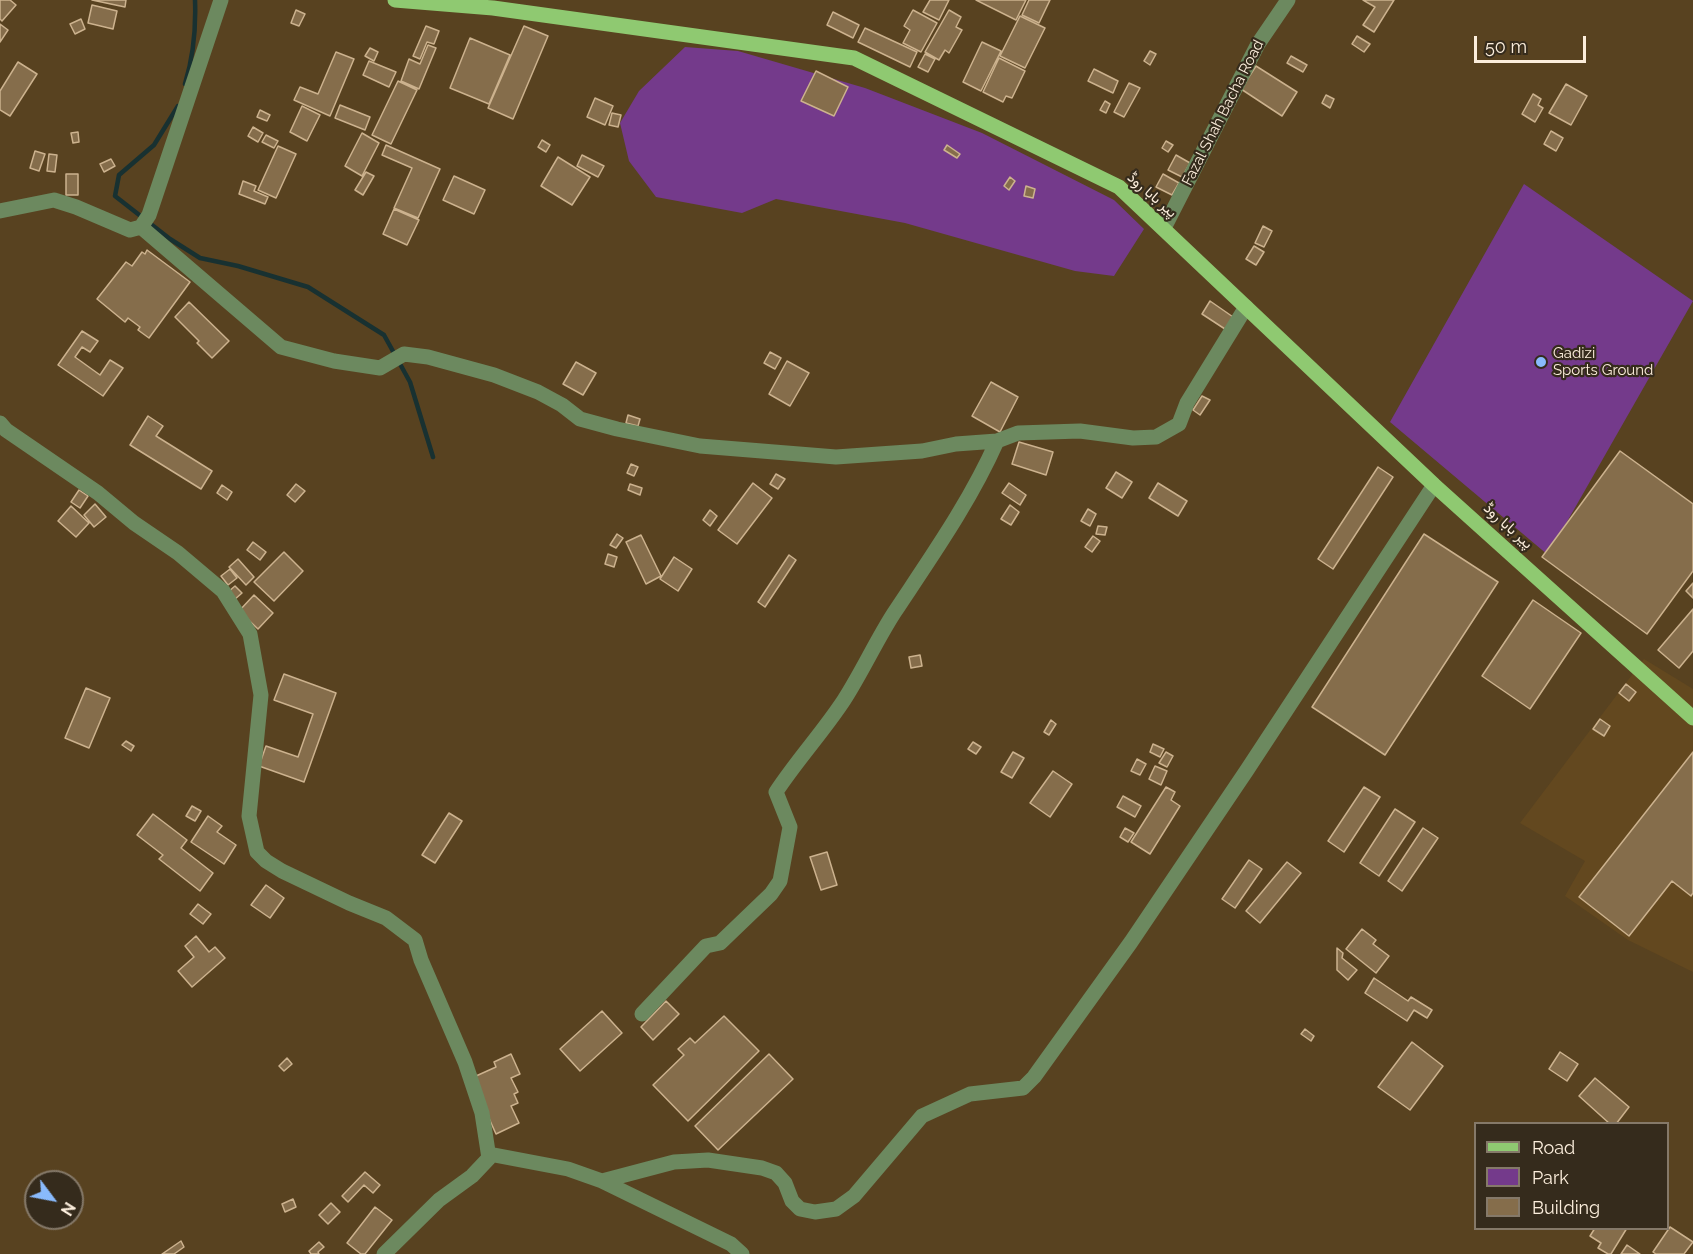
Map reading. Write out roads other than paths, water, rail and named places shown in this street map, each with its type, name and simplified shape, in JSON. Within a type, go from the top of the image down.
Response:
[{"type":"main road","name":"پیر بابا روڈ","points":[[395,0],[493,8],[854,58],[1119,187],[1434,485],[1693,718]]},
{"type":"street","points":[[0,211],[54,200],[130,230],[141,226],[149,215],[221,0]]},
{"type":"street","name":"Fazal Shah Bacha Road","points":[[1164,228],[1258,44],[1288,0]]},
{"type":"street","points":[[141,226],[280,347],[334,362],[380,368],[404,354],[428,357],[494,375],[538,392],[562,405],[580,419],[617,429],[700,446],[836,457],[922,451],[956,444],[998,441],[1018,433],[1070,432],[1134,438],[1156,437],[1179,424],[1187,403],[1246,307]]},
{"type":"street","points":[[0,423],[6,430],[98,493],[134,523],[178,553],[223,591],[250,634],[261,695],[249,816],[257,852],[282,871],[386,918],[415,940],[421,960],[465,1062],[482,1113],[489,1158],[472,1176],[439,1200],[384,1254]]},
{"type":"street","points":[[642,1014],[706,946],[720,943],[771,894],[780,881],[790,827],[777,792],[844,700],[892,616],[956,519],[998,441]]},
{"type":"street","points":[[602,1181],[674,1162],[708,1160],[762,1168],[776,1173],[785,1183],[792,1201],[800,1209],[815,1212],[836,1209],[854,1196],[922,1116],[970,1094],[1023,1088],[1034,1077],[1131,942],[1434,485]]},
{"type":"street","points":[[489,1154],[567,1169],[602,1181],[731,1244],[742,1254]]},
{"type":"waterway","points":[[185,84],[193,42],[195,0]]},
{"type":"waterway","points":[[178,106],[154,145],[119,175],[115,196],[170,239],[200,258],[238,266],[308,287],[384,335],[410,382],[433,457]]},
{"type":"place","name":"Gadizi Sports Ground","points":[[1541,362]]}]
